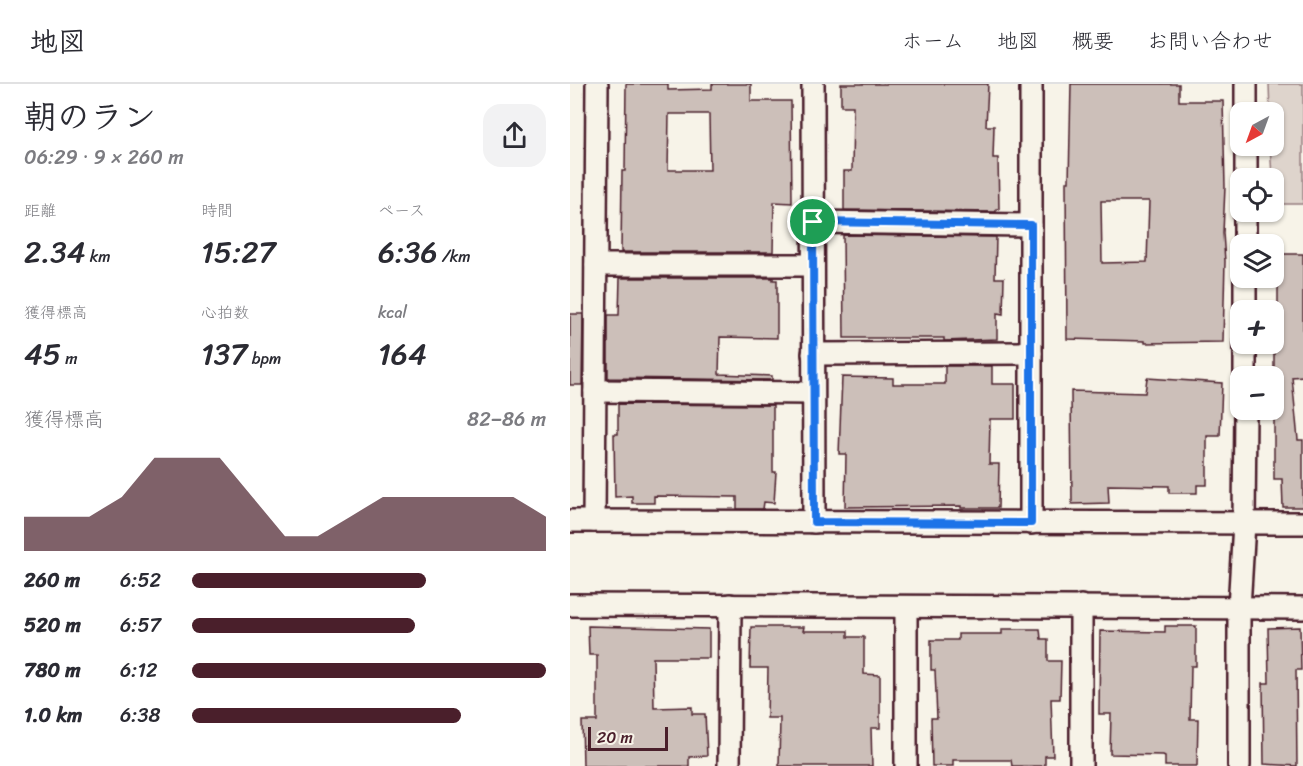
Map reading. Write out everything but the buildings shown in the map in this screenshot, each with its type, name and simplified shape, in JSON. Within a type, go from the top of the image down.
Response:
[{"type":"street","points":[[594,521],[597,84]]},
{"type":"street","points":[[813,84],[814,522]]},
{"type":"street","points":[[1031,84],[1031,523]]},
{"type":"street","points":[[1246,84],[1246,102]]},
{"type":"street","points":[[813,222],[1031,225]]},
{"type":"street","points":[[596,266],[813,265]]},
{"type":"street","points":[[813,354],[1031,353]]},
{"type":"street","points":[[595,391],[813,393]]},
{"type":"street","points":[[1239,766],[1239,608],[1244,523],[1245,420]]},
{"type":"street","points":[[570,521],[1303,523]]},
{"type":"street","points":[[570,605],[1303,608]]},
{"type":"street","points":[[729,766],[730,605]]},
{"type":"street","points":[[1081,606],[1081,766]]},
{"type":"street","points":[[906,608],[906,766]]},
{"type":"shaded area","points":[[1269,84],[1303,84],[1303,204],[1284,204],[1284,168],[1272,168],[1271,156],[1284,156],[1284,102],[1270,102]]},
{"type":"route","points":[[813,222],[1031,225],[1031,523],[814,522],[813,222]]}]
